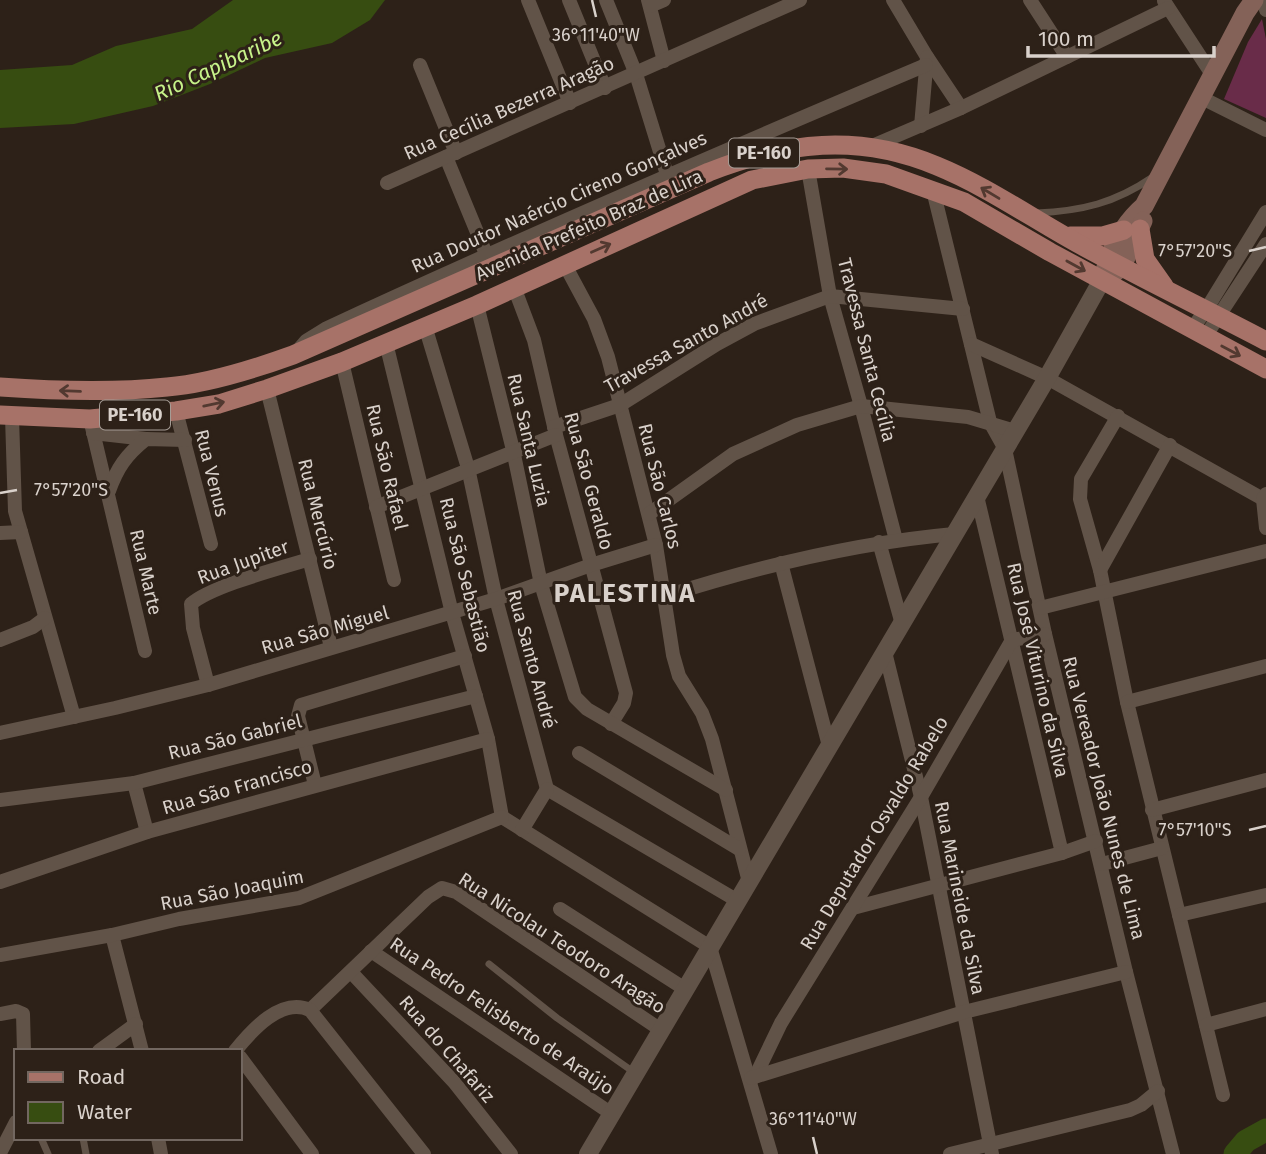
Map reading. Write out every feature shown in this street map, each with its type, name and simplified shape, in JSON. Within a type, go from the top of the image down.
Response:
[{"type":"main road","points":[[1169,292],[1146,259],[1132,230],[1132,218],[1144,206],[1254,0]]},
{"type":"main road","name":"Avenida Prefeito Braz de Lira","points":[[0,387],[84,391],[170,387],[259,367],[293,355],[669,181],[750,156],[788,148],[829,145],[904,154],[937,166],[977,185],[1063,236],[1266,341]]},
{"type":"main road","name":"Avenida Prefeito Braz de Lira","points":[[267,389],[342,362],[477,305],[751,180],[808,169],[843,168],[886,174],[964,202],[1198,334],[1266,369]]},
{"type":"main road","points":[[1063,236],[1103,236],[1132,230]]},
{"type":"main road","points":[[1102,280],[1115,263],[1132,230]]},
{"type":"main road","name":"PE-160","points":[[6,416],[92,426],[219,404],[267,389]]},
{"type":"street","points":[[528,0],[570,103]]},
{"type":"street","points":[[569,0],[605,88]]},
{"type":"street","points":[[606,0],[636,74],[669,181]]},
{"type":"street","name":"Rua Cecília Bezerra Aragão","points":[[387,183],[800,0]]},
{"type":"street","points":[[893,0],[926,61],[961,108]]},
{"type":"street","points":[[1030,0],[1067,57]]},
{"type":"street","points":[[1264,0],[1266,10]]},
{"type":"street","points":[[654,2],[664,61]]},
{"type":"street","points":[[869,148],[1067,57],[1166,4],[1213,76]]},
{"type":"street","points":[[921,126],[926,61]]},
{"type":"street","name":"Rua Doutor Naércio Cireno Gonçalves","points":[[293,355],[306,341],[327,328],[486,254],[669,181],[926,61]]},
{"type":"street","points":[[420,65],[486,254]]},
{"type":"street","points":[[1202,98],[1266,130]]},
{"type":"street","name":"Travessa Santa Cecília","points":[[808,169],[830,296],[862,406],[896,540]]},
{"type":"street","points":[[933,190],[990,422],[1004,449]]},
{"type":"street","points":[[1213,313],[1266,212]]},
{"type":"street","points":[[1198,334],[1266,244]]},
{"type":"street","name":"Rua São Carlos","points":[[565,265],[602,338],[649,514],[679,676],[707,725],[749,882]]},
{"type":"street","points":[[588,1154],[1102,280]]},
{"type":"street","name":"Rua São Geraldo","points":[[513,287],[534,340],[555,431],[626,693],[624,703],[611,723]]},
{"type":"street","name":"Travessa Santo André","points":[[376,507],[620,405],[754,324],[830,296],[963,309]]},
{"type":"street","name":"Rua Santa Luzia","points":[[477,305],[513,450],[541,584],[575,697],[587,709],[726,790]]},
{"type":"street","name":"Rua Santo André","points":[[425,326],[468,468],[496,600],[547,789]]},
{"type":"street","name":"Rua São Sebastião","points":[[386,343],[452,612],[488,739],[502,817]]},
{"type":"street","points":[[971,344],[1047,377],[1265,496],[1266,528]]},
{"type":"street","name":"Rua São Rafael","points":[[342,362],[394,580]]},
{"type":"street","name":"Rua Mercúrio","points":[[267,389],[331,647]]},
{"type":"street","points":[[649,514],[733,454],[797,425],[862,406],[968,417],[1015,431]]},
{"type":"street","name":"Rua Venus","points":[[177,411],[211,544]]},
{"type":"street","points":[[6,416],[13,492],[21,532],[74,717]]},
{"type":"street","points":[[1118,416],[1086,468],[1079,489],[1083,513],[1100,570],[1102,591],[1152,810],[1223,1095]]},
{"type":"street","points":[[92,426],[146,439],[185,440]]},
{"type":"street","name":"Rua Marte","points":[[92,426],[145,651]]},
{"type":"street","points":[[108,493],[116,470],[134,448],[146,439]]},
{"type":"street","points":[[1100,570],[1170,445]]},
{"type":"street","name":"Rua Vereador João Nunes de Lima","points":[[1004,449],[1126,972],[1173,1154]]},
{"type":"street","name":"Rua José Viturino da Silva","points":[[977,495],[1062,853]]},
{"type":"street","points":[[0,533],[21,532]]},
{"type":"street","points":[[666,596],[781,562],[879,542],[954,534]]},
{"type":"street","points":[[879,542],[902,624]]},
{"type":"street","name":"Rua São Miguel","points":[[0,733],[208,685],[496,600],[591,565],[656,545]]},
{"type":"street","points":[[1040,608],[1266,551]]},
{"type":"street","name":"Rua Jupiter","points":[[208,685],[193,628],[191,604],[198,598],[220,589],[310,559]]},
{"type":"street","points":[[781,562],[829,746]]},
{"type":"street","points":[[0,640],[33,627],[46,618]]},
{"type":"street","points":[[1012,640],[1045,634]]},
{"type":"street","name":"Rua Deputador Osvaldo Rabelo","points":[[752,1077],[781,1023],[920,797],[1012,640]]},
{"type":"street","name":"Rua Marineide da Silva","points":[[885,652],[920,797],[991,1149]]},
{"type":"street","points":[[315,785],[299,708],[312,700],[465,656]]},
{"type":"street","points":[[1127,702],[1266,666]]},
{"type":"street","name":"Rua São Gabriel","points":[[0,800],[134,783],[476,696]]},
{"type":"street","name":"Rua São Francisco","points":[[0,882],[147,832],[488,739]]},
{"type":"street","points":[[579,753],[739,849]]},
{"type":"street","points":[[1152,810],[1266,780]]},
{"type":"street","points":[[134,783],[147,832]]},
{"type":"street","points":[[522,830],[547,789],[738,901]]},
{"type":"street","points":[[502,817],[710,947],[752,1077],[771,1154]]},
{"type":"street","name":"Rua São Joaquim","points":[[0,955],[112,936],[179,919],[299,898],[502,817]]},
{"type":"street","points":[[853,908],[1062,853],[1096,841]]},
{"type":"street","points":[[1101,863],[1162,848]]},
{"type":"street","name":"Rua Nicolau Teodoro Aragão","points":[[371,951],[428,897],[442,888],[456,892],[661,1030]]},
{"type":"street","points":[[1180,915],[1266,895]]},
{"type":"street","points":[[560,909],[685,989]]},
{"type":"street","points":[[112,936],[142,1049]]},
{"type":"street","points":[[310,1010],[371,951]]},
{"type":"street","name":"Rua Pedro Felisberto de Araújo","points":[[371,951],[612,1114]]},
{"type":"street","name":"Rua do Chafariz","points":[[351,972],[454,1082],[511,1154]]},
{"type":"street","points":[[752,1077],[964,1012],[1126,972]]},
{"type":"street","points":[[237,1049],[269,1017],[293,1007],[301,1006],[310,1010],[424,1154]]},
{"type":"street","points":[[1206,1025],[1266,1009]]},
{"type":"street","points":[[0,1014],[16,1011],[23,1014],[24,1049]]},
{"type":"street","points":[[102,1049],[136,1024]]},
{"type":"street","points":[[242,1060],[312,1154]]},
{"type":"street","points":[[950,1154],[991,1149],[1130,1110],[1158,1091]]},
{"type":"street","points":[[0,1153],[14,1126]]},
{"type":"lane","points":[[1025,214],[1091,208],[1126,193],[1165,168]]},
{"type":"lane","points":[[489,964],[557,1018],[636,1074]]},
{"type":"shaded area","points":[[1262,19],[1266,39],[1266,118],[1224,99],[1248,42]]},
{"type":"water","name":"Rio Capibaribe","points":[[233,0],[385,0],[370,20],[332,43],[265,58],[210,84],[153,106],[74,124],[0,128],[0,70],[72,65],[116,46],[192,29]]},
{"type":"waterway","points":[[1235,1154],[1246,1141],[1266,1130]]},
{"type":"district","name":"PALESTINA","points":[[625,593]]}]
